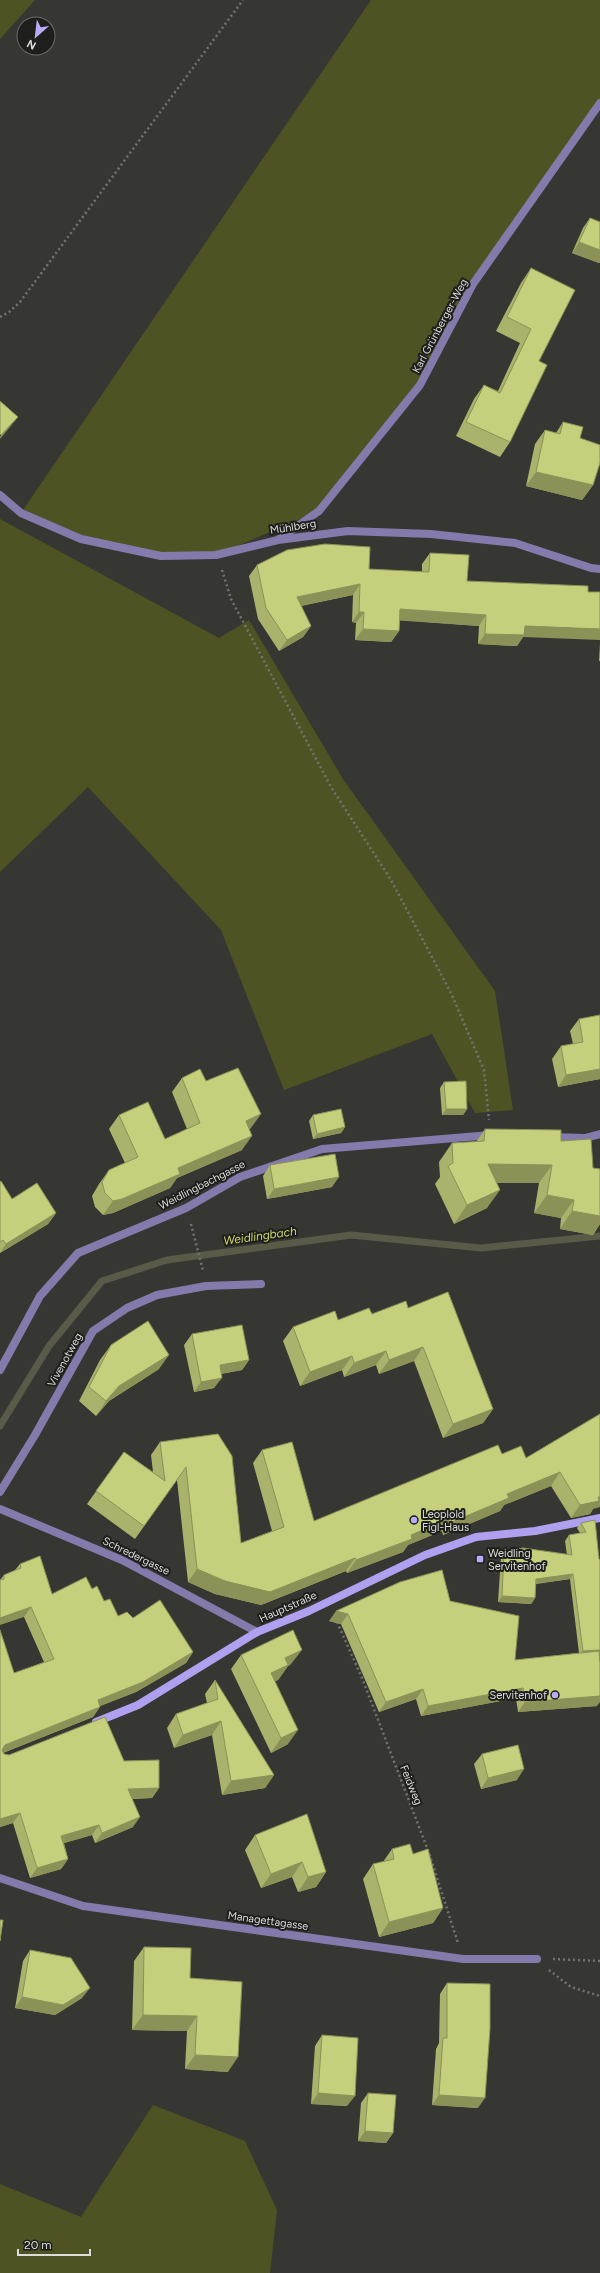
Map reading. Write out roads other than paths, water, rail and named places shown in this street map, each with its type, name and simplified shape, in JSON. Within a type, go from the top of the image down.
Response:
[{"type":"main road","name":"Hauptstraße","points":[[87,1726],[138,1705],[257,1632],[309,1611],[425,1555],[476,1537],[535,1531],[600,1518]]},
{"type":"street","name":"Karl Grünberger-Weg","points":[[278,540],[319,511],[420,385],[473,284],[600,103]]},
{"type":"street","name":"Mühlberg","points":[[0,495],[21,514],[81,539],[161,556],[216,555],[278,540],[348,531],[431,534],[515,544],[591,568],[600,569]]},
{"type":"street","points":[[538,1136],[585,1138],[600,1134]]},
{"type":"street","name":"Weidlingbachgasse","points":[[0,1370],[40,1296],[78,1253],[186,1208],[240,1177],[322,1149],[494,1135]]},
{"type":"street","name":"Vivenotweg","points":[[0,1492],[35,1435],[93,1332],[127,1308],[157,1295],[206,1286],[261,1284]]},
{"type":"street","name":"Schredergasse","points":[[0,1509],[122,1560],[257,1632]]},
{"type":"street","name":"Managettagasse","points":[[0,1878],[83,1906],[463,1959],[537,1959]]},
{"type":"waterway","name":"Weidlingbach","points":[[0,1426],[49,1346],[102,1281],[167,1260],[351,1235],[481,1248],[600,1236]]},
{"type":"place","name":"Leoplold Figl-Haus","points":[[414,1520]]},
{"type":"place","name":"Weidling Servitenhof","points":[[480,1559]]},
{"type":"place","name":"Servitenhof","points":[[555,1695]]}]
